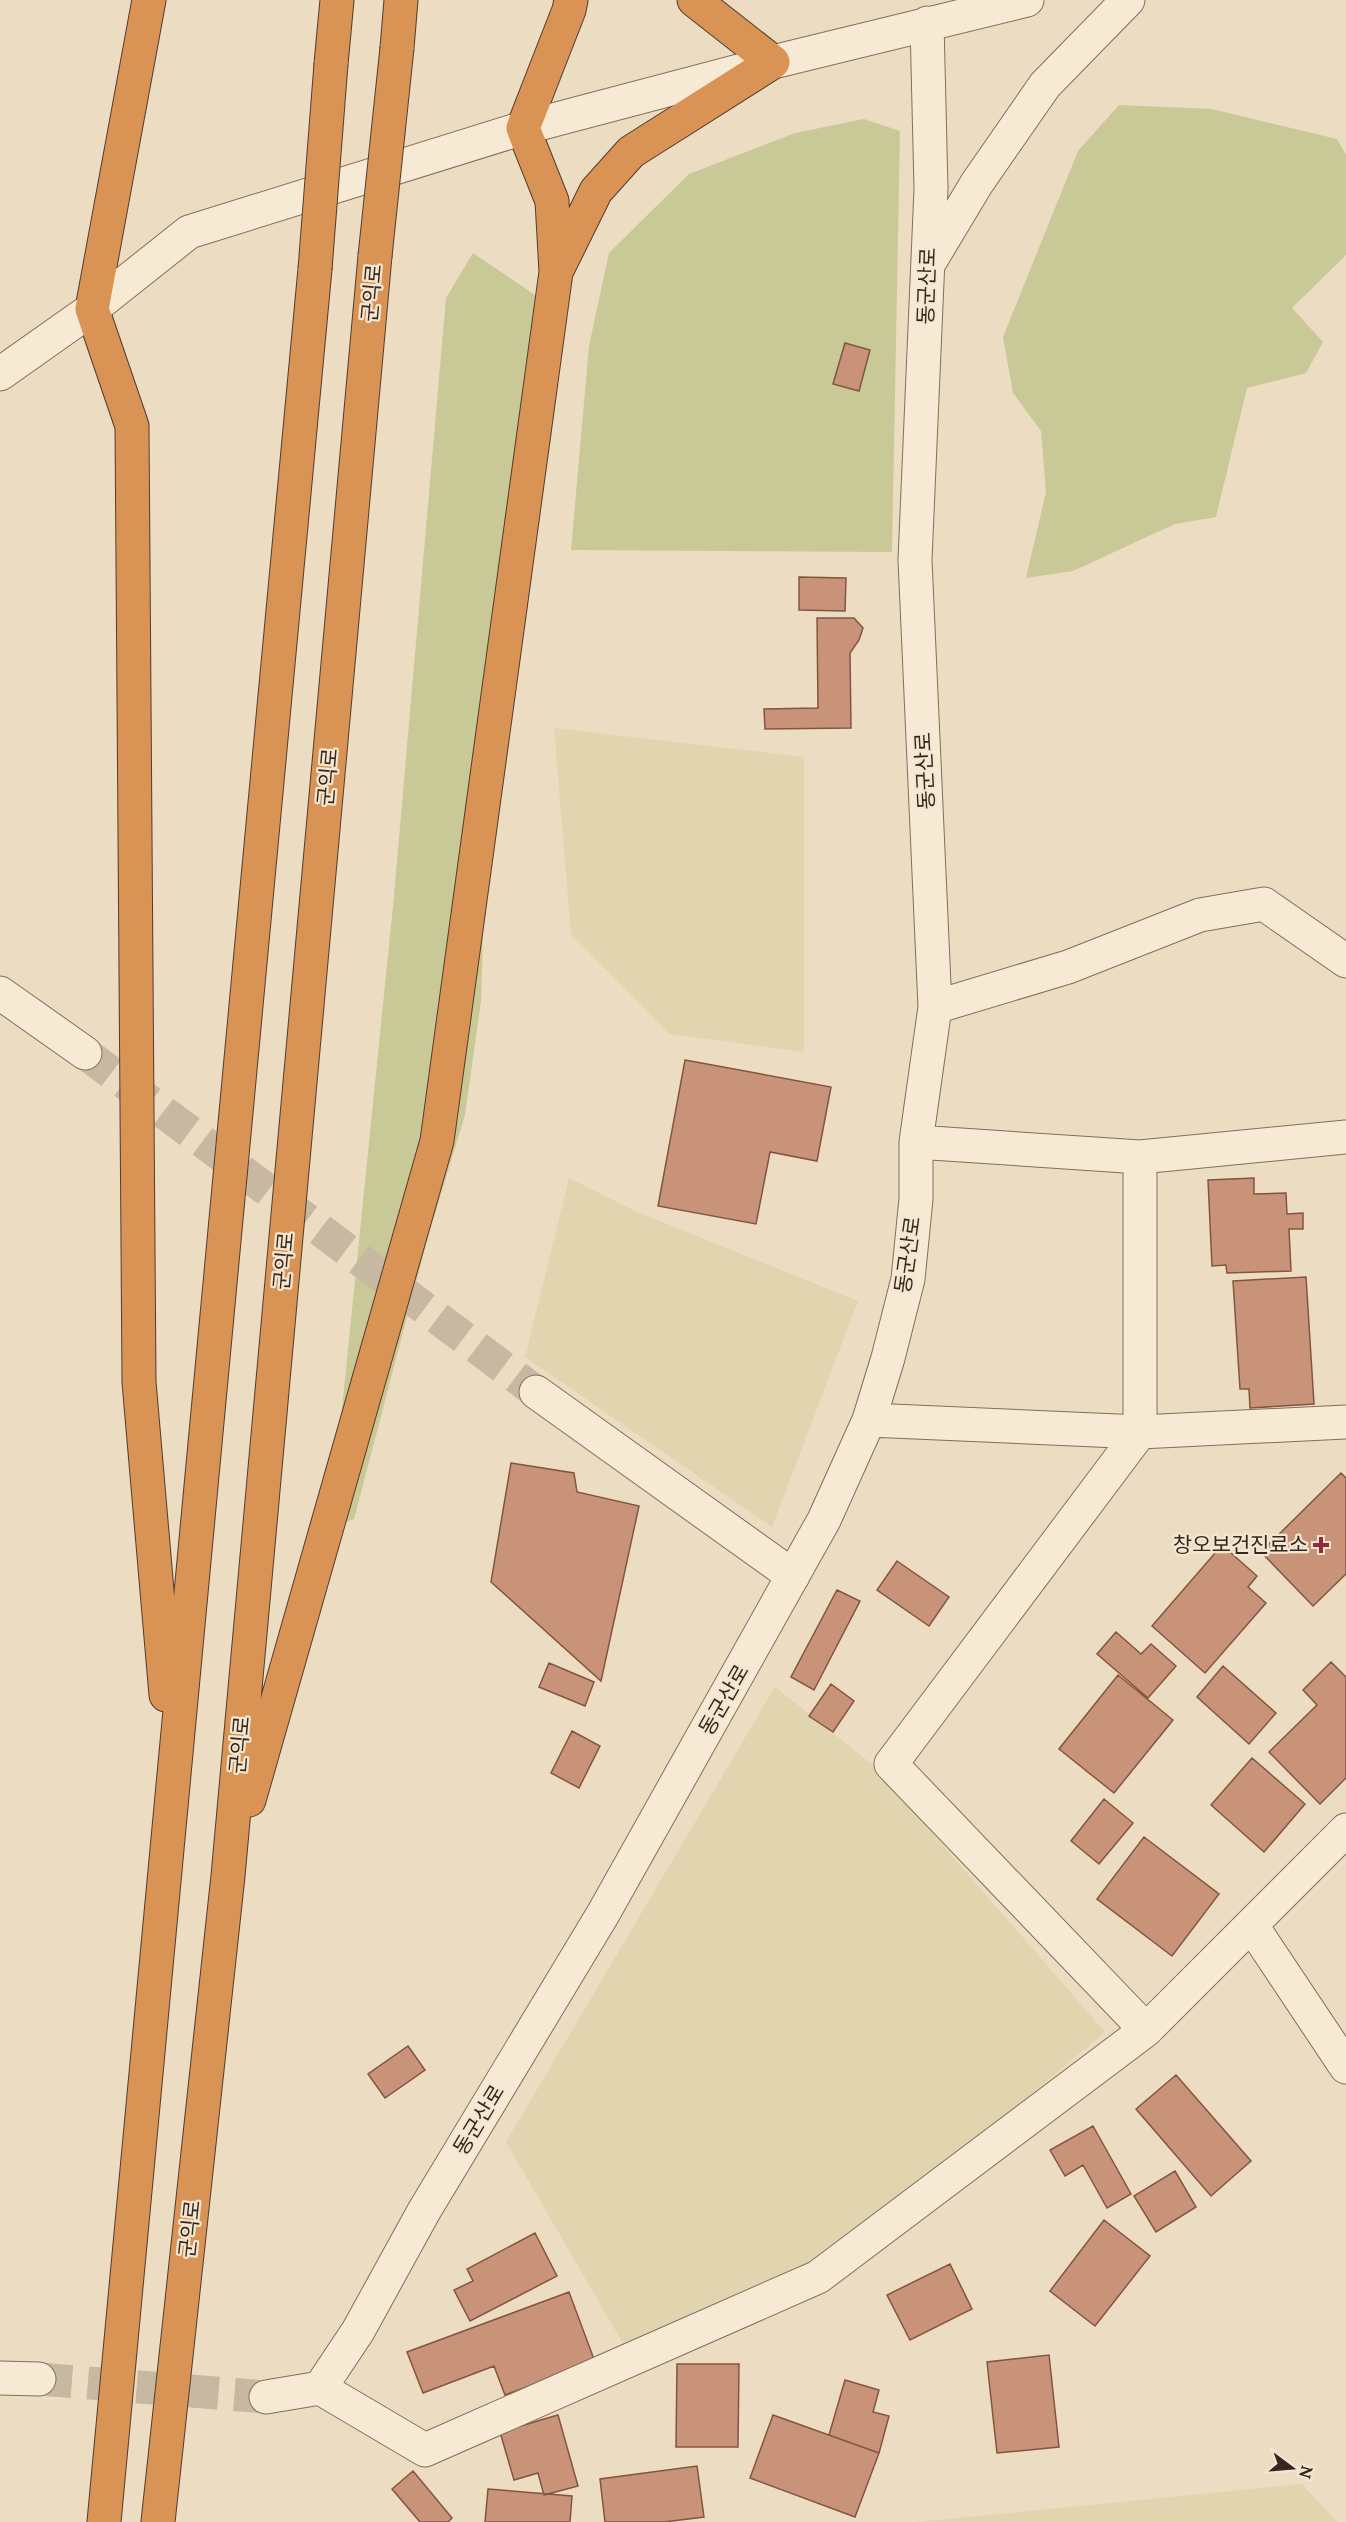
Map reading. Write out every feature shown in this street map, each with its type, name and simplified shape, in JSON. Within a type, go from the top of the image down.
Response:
[{"type":"highway","points":[[148,0],[92,309],[132,426],[140,1382],[173,1780]]},
{"type":"highway","points":[[104,2522],[315,269],[337,0]]},
{"type":"highway","name":"군익로","points":[[158,2522],[228,1876],[375,256],[401,0]]},
{"type":"highway","points":[[228,1876],[437,1141],[556,272],[552,201],[523,128],[569,10],[570,0]]},
{"type":"highway","points":[[556,272],[596,191],[631,153],[773,62],[694,0]]},
{"type":"street","points":[[0,374],[92,309],[189,232],[523,128],[773,62],[1027,0]]},
{"type":"street","points":[[928,265],[977,183],[1045,86],[1128,0]]},
{"type":"street","name":"동군산로","points":[[320,2388],[358,2331],[424,2211],[603,1914],[824,1520],[869,1419],[888,1358],[908,1279],[916,1198],[916,1142],[935,1007],[915,560],[931,189],[927,23]]},
{"type":"street","points":[[935,1007],[1068,967],[1200,915],[1263,904],[1346,961]]},
{"type":"street","points":[[0,993],[85,1053]]},
{"type":"street","points":[[916,1142],[1140,1157],[1346,1137]]},
{"type":"street","points":[[1140,1157],[1140,1432],[891,1764],[1146,2030]]},
{"type":"street","points":[[536,1392],[793,1576]]},
{"type":"street","points":[[869,1419],[1140,1432],[1346,1422]]},
{"type":"street","points":[[266,2397],[320,2388],[425,2450],[818,2277],[1146,2030],[1346,1830]]},
{"type":"street","points":[[1252,1926],[1346,2067]]},
{"type":"street","points":[[0,2378],[39,2379]]},
{"type":"shaded area","points":[[554,728],[804,757],[804,1052],[670,1034],[571,934]]},
{"type":"shaded area","points":[[569,1178],[635,1211],[858,1301],[772,1527],[525,1357]]},
{"type":"shaded area","points":[[775,1687],[873,1765],[1105,2032],[825,2267],[628,2352],[506,2142]]},
{"type":"shaded area","points":[[1302,2484],[1337,2522],[916,2522]]},
{"type":"green space","points":[[1119,105],[1212,109],[1337,139],[1346,155],[1346,255],[1292,308],[1323,342],[1306,373],[1247,388],[1216,517],[1175,524],[1073,571],[1026,578],[1046,492],[1041,431],[1013,393],[1003,337],[1078,151]]},
{"type":"green space","points":[[864,119],[900,131],[892,552],[571,550],[589,346],[609,253],[689,174],[795,133]]},
{"type":"green space","points":[[473,253],[535,295],[540,362],[489,731],[481,1001],[465,1115],[428,1237],[354,1519],[330,1527],[394,896],[446,298]]},
{"type":"building","points":[[845,343],[870,350],[859,391],[833,384]]},
{"type":"building","points":[[799,577],[846,578],[845,611],[799,610]]},
{"type":"building","points":[[817,618],[854,618],[863,628],[859,640],[850,653],[851,728],[765,729],[764,709],[818,708]]},
{"type":"building","points":[[685,1060],[831,1087],[817,1161],[770,1152],[756,1224],[658,1206]]},
{"type":"building","points":[[1254,1178],[1254,1194],[1286,1193],[1287,1214],[1303,1213],[1303,1229],[1289,1229],[1291,1271],[1227,1273],[1226,1265],[1212,1266],[1208,1180]]},
{"type":"building","points":[[1306,1277],[1314,1404],[1250,1408],[1249,1389],[1240,1389],[1233,1281]]},
{"type":"building","points":[[511,1463],[574,1473],[577,1492],[639,1506],[601,1681],[491,1582]]},
{"type":"building","points":[[1341,1473],[1346,1478],[1346,1574],[1313,1606],[1261,1552]]},
{"type":"building","points":[[1222,1545],[1257,1576],[1248,1587],[1266,1603],[1205,1673],[1152,1626]]},
{"type":"building","points":[[897,1561],[949,1597],[929,1626],[877,1590]]},
{"type":"building","points":[[837,1590],[860,1601],[814,1690],[791,1677]]},
{"type":"building","points":[[1116,1632],[1141,1654],[1151,1644],[1176,1666],[1148,1698],[1097,1654]]},
{"type":"building","points":[[1331,1662],[1346,1677],[1346,1778],[1320,1804],[1269,1752],[1317,1705],[1303,1690]]},
{"type":"building","points":[[549,1663],[594,1682],[585,1706],[539,1687]]},
{"type":"building","points":[[1223,1666],[1276,1713],[1249,1744],[1197,1697]]},
{"type":"building","points":[[1118,1675],[1173,1720],[1114,1793],[1059,1749]]},
{"type":"building","points":[[831,1684],[854,1701],[833,1732],[809,1716]]},
{"type":"building","points":[[572,1731],[600,1746],[579,1788],[551,1773]]},
{"type":"building","points":[[1252,1758],[1305,1804],[1264,1852],[1211,1805]]},
{"type":"building","points":[[1104,1799],[1133,1823],[1099,1864],[1071,1841]]},
{"type":"building","points":[[1144,1837],[1219,1894],[1172,1956],[1097,1899]]},
{"type":"building","points":[[408,2046],[425,2070],[385,2098],[368,2074]]},
{"type":"building","points":[[1176,2075],[1251,2161],[1211,2196],[1136,2109]]},
{"type":"building","points":[[1093,2126],[1131,2194],[1107,2208],[1083,2165],[1065,2176],[1050,2150]]},
{"type":"building","points":[[1175,2171],[1196,2207],[1156,2232],[1134,2196]]},
{"type":"building","points":[[1104,2220],[1150,2256],[1095,2326],[1050,2291]]},
{"type":"building","points":[[535,2233],[557,2276],[470,2321],[454,2290],[473,2281],[467,2269]]},
{"type":"building","points":[[950,2264],[972,2309],[910,2340],[887,2295]]},
{"type":"building","points":[[569,2292],[595,2362],[505,2395],[494,2366],[423,2393],[407,2352]]},
{"type":"building","points":[[1049,2355],[1059,2447],[997,2453],[987,2362]]},
{"type":"building","points":[[677,2364],[739,2364],[738,2447],[676,2447]]},
{"type":"building","points":[[845,2380],[879,2390],[873,2412],[889,2416],[879,2453],[829,2435]]},
{"type":"building","points":[[558,2415],[578,2486],[544,2495],[538,2473],[514,2480],[500,2432]]},
{"type":"building","points":[[773,2415],[879,2453],[855,2517],[750,2478]]},
{"type":"building","points":[[697,2466],[704,2517],[664,2522],[605,2522],[600,2479]]},
{"type":"building","points":[[413,2471],[452,2518],[448,2522],[420,2522],[392,2489]]},
{"type":"building","points":[[488,2489],[572,2496],[570,2522],[485,2522]]},
{"type":"tunnel","points":[[85,1053],[536,1392]]},
{"type":"tunnel","points":[[39,2379],[266,2397]]},
{"type":"place","name":"창오보건진료소","points":[[1321,1545]]}]
